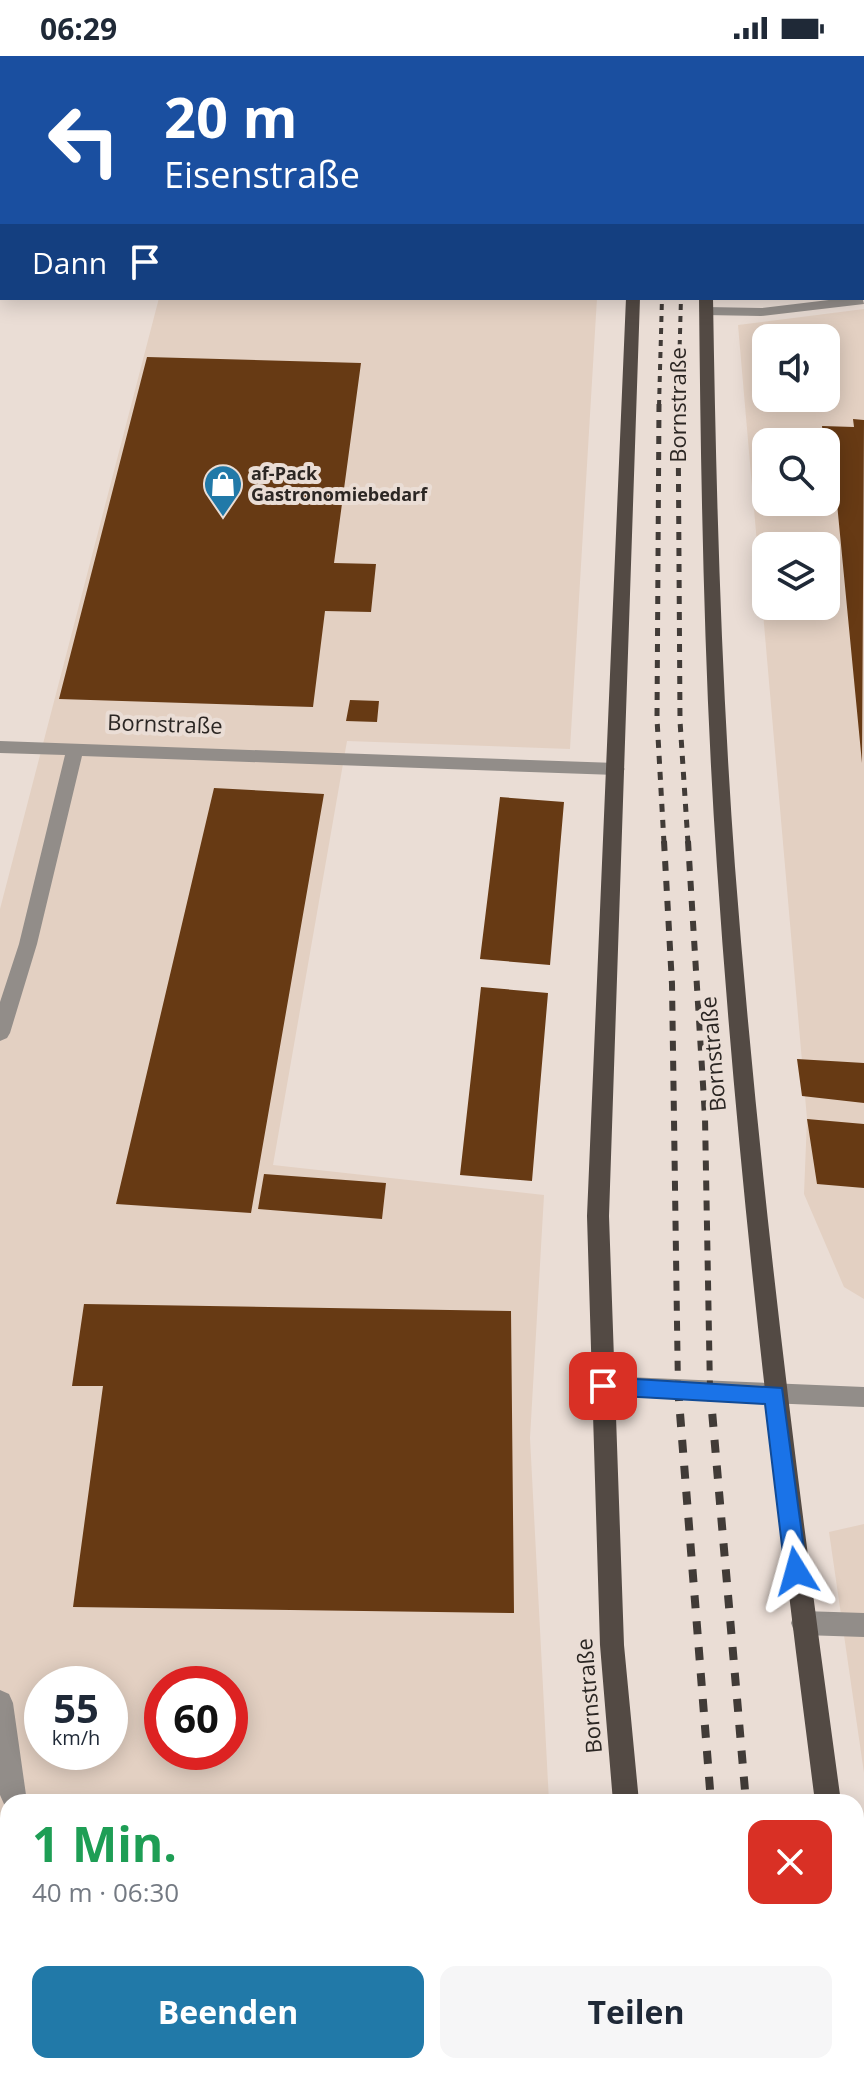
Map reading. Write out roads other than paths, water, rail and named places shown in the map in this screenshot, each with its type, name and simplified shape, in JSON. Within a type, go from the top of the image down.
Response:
[{"type":"main road","name":"Bornstraße","points":[[625,1794],[612,1645],[598,1216],[633,300]]},
{"type":"main road","name":"Bornstraße","points":[[706,304],[705,427],[710,597],[724,852],[757,1250],[827,1794]]},
{"type":"street","points":[[706,304],[761,312],[864,300]]},
{"type":"street","name":"Bornstraße","points":[[0,747],[616,769]]},
{"type":"street","points":[[0,1033],[28,944],[75,749]]},
{"type":"street","points":[[603,1386],[864,1397]]},
{"type":"street","points":[[803,1623],[864,1625]]},
{"type":"street","points":[[0,1703],[13,1794]]},
{"type":"railway","points":[[659,406],[662,300]]},
{"type":"railway","points":[[678,406],[681,300]]},
{"type":"railway","points":[[659,404],[657,719],[664,843]]},
{"type":"railway","points":[[678,406],[680,721],[688,843]]},
{"type":"railway","points":[[664,841],[672,984],[678,1390]]},
{"type":"railway","points":[[688,841],[705,1117],[710,1390]]},
{"type":"railway","points":[[678,1388],[710,1794]]},
{"type":"railway","points":[[710,1388],[745,1794]]},
{"type":"place","name":"af-Pack Gastronomiebedarf","points":[[223,518]]}]
